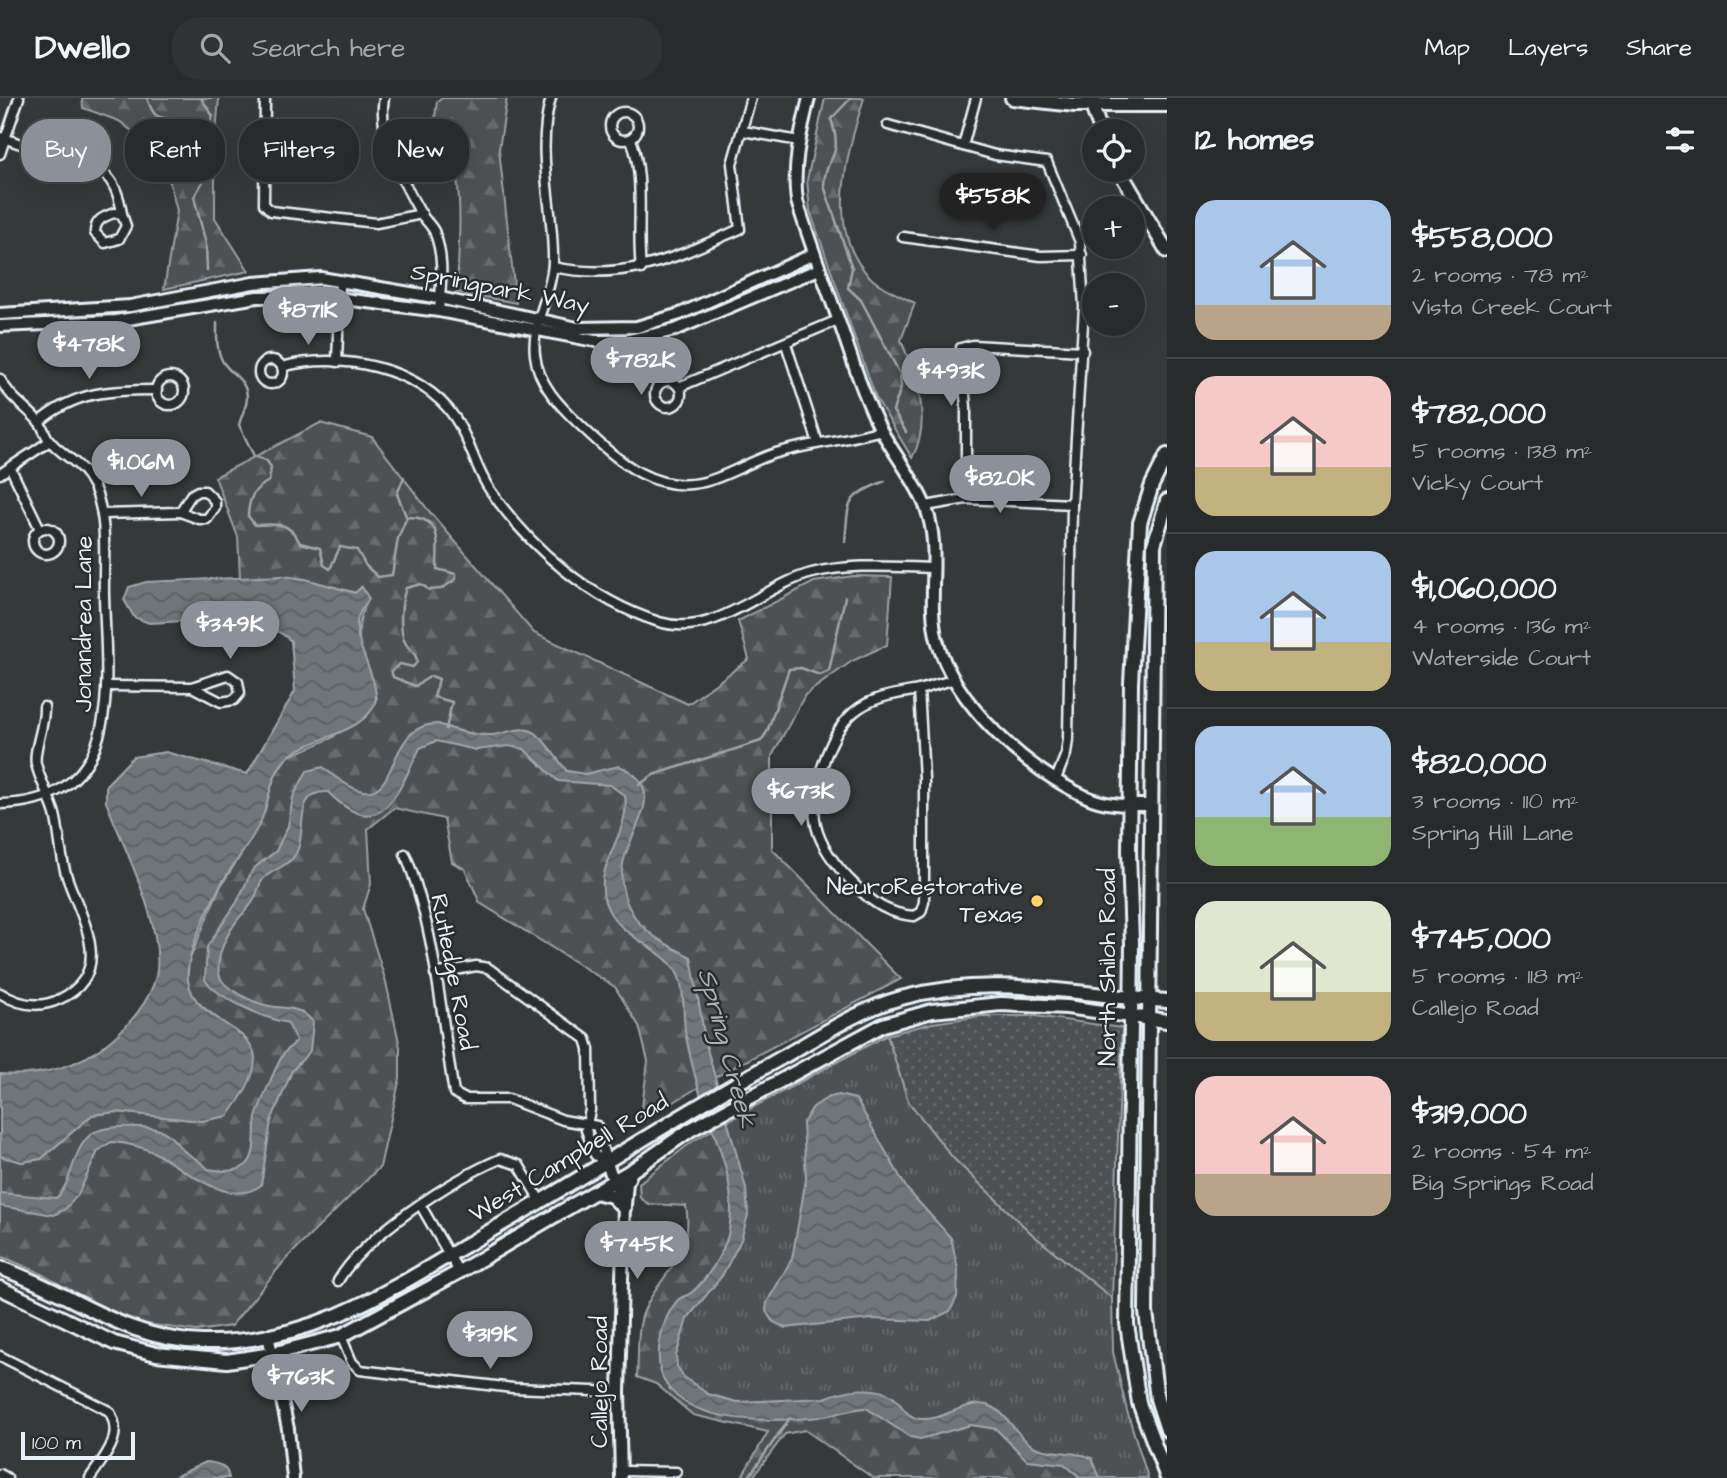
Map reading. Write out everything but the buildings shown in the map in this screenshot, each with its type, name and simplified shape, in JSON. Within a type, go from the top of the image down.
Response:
[{"type":"main road","points":[[1012,98],[1167,105]]},
{"type":"main road","points":[[1090,101],[1097,119]]},
{"type":"main road","points":[[1126,182],[1167,251]]},
{"type":"main road","name":"North Shiloh Road","points":[[1167,456],[1152,485],[1140,523],[1131,682],[1127,1338],[1139,1404],[1167,1478]]},
{"type":"main road","name":"North Shiloh Road","points":[[1167,501],[1154,545],[1146,1312],[1153,1376],[1167,1430]]},
{"type":"main road","name":"West Campbell Road","points":[[0,1268],[44,1286],[108,1320],[162,1337],[198,1342],[231,1342],[268,1335],[333,1319],[607,1164],[681,1114],[826,1033],[889,1002],[942,989],[1018,985],[1167,1001]]},
{"type":"main road","name":"West Campbell Road","points":[[0,1288],[114,1343],[156,1354],[195,1360],[227,1361],[272,1354],[341,1336],[459,1272],[631,1171],[690,1130],[835,1049],[900,1019],[975,1005],[1054,1006],[1167,1021]]},
{"type":"main road","points":[[624,1207],[631,1171]]},
{"type":"main road","points":[[595,1192],[612,1196],[624,1207]]},
{"type":"main road","points":[[195,1360],[198,1342]]},
{"type":"street","points":[[0,154],[2,137],[19,98]]},
{"type":"street","points":[[265,98],[264,204],[271,211],[376,223],[422,214]]},
{"type":"street","points":[[384,98],[386,138],[422,214],[433,229],[440,252],[442,277],[439,310]]},
{"type":"street","points":[[551,98],[544,144],[553,267],[537,324],[537,366],[549,391],[594,439],[621,462],[650,480],[692,486],[774,454],[818,443],[857,438],[881,430]]},
{"type":"street","points":[[553,267],[596,273],[641,268],[740,229],[732,164],[751,98]]},
{"type":"street","points":[[809,98],[799,141],[796,190],[819,269],[881,430],[926,506],[933,542],[933,606],[937,641],[954,679],[1008,744],[1032,765],[1088,798],[1130,805],[1150,805]]},
{"type":"street","points":[[962,146],[976,98]]},
{"type":"street","points":[[888,125],[1016,159],[1047,162],[1080,242],[1082,255],[1041,256],[903,237]]},
{"type":"street","points":[[743,131],[799,141]]},
{"type":"street","points":[[2,137],[93,166],[114,183],[119,193],[122,214]]},
{"type":"street","points":[[631,139],[639,172],[637,215],[641,268]]},
{"type":"street","name":"Springpark Way","points":[[0,326],[116,321],[257,297],[291,295],[338,298],[537,324],[594,329],[637,327],[663,322],[814,254]]},
{"type":"street","points":[[1056,779],[1066,754],[1068,739],[1072,504],[1083,351],[1082,259]]},
{"type":"street","name":"Springpark Way","points":[[0,314],[130,306],[284,279],[340,280],[440,298],[595,341],[659,336],[819,269]]},
{"type":"street","points":[[337,362],[340,280]]},
{"type":"street","points":[[679,387],[838,320]]},
{"type":"street","points":[[786,344],[818,443]]},
{"type":"street","points":[[966,499],[966,407],[961,348],[973,345],[1083,351]]},
{"type":"street","points":[[282,367],[301,362],[337,362],[390,372],[415,381],[431,392],[458,422],[466,444],[490,490],[571,578],[660,622],[701,624],[808,574],[831,568],[934,568]]},
{"type":"street","name":"Jonandrea Lane","points":[[0,379],[15,403],[39,422],[50,441],[83,469],[93,485],[102,514],[106,686],[105,716],[94,753],[79,773],[47,793],[22,802],[0,804]]},
{"type":"street","points":[[39,422],[54,409],[79,396],[157,390]]},
{"type":"street","points":[[0,474],[50,441]]},
{"type":"street","points":[[10,467],[40,529]]},
{"type":"street","points":[[926,506],[966,499],[1072,504]]},
{"type":"street","points":[[102,514],[180,512]]},
{"type":"street","points":[[106,686],[192,687],[228,676],[238,682],[240,693],[234,700],[221,702],[192,687]]},
{"type":"street","points":[[919,690],[924,778],[924,902],[921,912],[914,916],[886,910],[867,898],[838,868],[821,845],[813,813],[821,768],[835,734],[844,722],[869,702],[954,679]]},
{"type":"street","points":[[0,993],[28,1005],[55,1002],[76,988],[86,973],[91,956],[89,931],[66,874],[58,827],[35,760],[45,723],[44,707]]},
{"type":"street","name":"Rutledge Road","points":[[405,854],[414,876],[435,974],[454,1093],[459,1098],[509,1099],[556,1118],[589,1123]]},
{"type":"street","name":"Callejo Road","points":[[435,974],[475,965],[488,968],[586,1039],[589,1049],[589,1123],[586,1130],[595,1155],[607,1164],[615,1180],[624,1207],[619,1392],[621,1475]]},
{"type":"street","points":[[338,1282],[348,1264],[365,1247],[421,1206],[484,1167],[506,1159],[519,1165],[541,1202]]},
{"type":"street","points":[[421,1206],[459,1272]]},
{"type":"street","points":[[268,1335],[288,1429],[293,1478]]},
{"type":"street","points":[[341,1336],[352,1362],[360,1370],[513,1388],[619,1392]]},
{"type":"street","points":[[0,1356],[108,1412],[114,1420],[116,1434],[90,1478]]},
{"type":"street","points":[[621,1475],[676,1472]]},
{"type":"street","points":[[0,1474],[7,1478]]},
{"type":"green space","points":[[82,98],[219,98],[217,119],[125,119],[125,126],[83,108]]},
{"type":"green space","points":[[442,98],[507,98],[499,149],[516,303],[457,292],[457,182],[469,182],[469,119],[435,119],[437,102]]},
{"type":"green space","points":[[825,98],[864,98],[851,143],[843,192],[843,216],[848,239],[857,260],[877,283],[915,303],[901,340],[917,384],[922,414],[918,444],[912,458],[876,398],[810,211],[807,180]]},
{"type":"green space","points":[[170,182],[215,182],[215,218],[249,271],[164,289],[177,211]]},
{"type":"green space","points":[[320,423],[372,437],[429,511],[534,633],[688,704],[749,659],[738,621],[814,582],[853,576],[892,577],[887,645],[852,661],[805,695],[772,756],[772,849],[901,979],[719,1075],[640,1122],[648,1061],[639,1026],[615,987],[480,903],[465,869],[452,862],[444,819],[394,808],[368,829],[371,884],[363,909],[386,982],[400,1047],[400,1078],[380,1167],[286,1259],[231,1326],[197,1331],[124,1321],[36,1271],[0,1256],[0,1156],[22,1162],[41,1159],[92,1115],[116,1112],[202,1121],[250,1044],[193,999],[187,983],[189,961],[219,889],[249,842],[277,772],[287,757],[332,738],[377,698],[359,636],[359,624],[369,599],[361,587],[356,593],[305,579],[240,578],[238,537],[215,477]]},
{"type":"green space","points":[[982,1016],[1035,1016],[1122,1028],[1112,1298],[1033,1235],[954,1159],[908,1101],[887,1035],[932,1023]]},
{"type":"green space","points":[[887,1035],[908,1101],[953,1158],[1033,1235],[1112,1298],[1113,1352],[1127,1411],[1148,1478],[1092,1478],[1090,1471],[1018,1441],[977,1416],[925,1430],[884,1404],[806,1415],[685,1393],[667,1345],[732,1245],[739,1203],[722,1124]]},
{"type":"green space","points":[[722,1124],[1133,1478],[873,1478],[805,1430],[785,1434],[752,1478],[741,1478],[768,1432],[693,1415],[656,1384],[637,1377],[641,1318],[651,1297],[681,1252],[687,1224],[686,1206],[649,1204],[640,1198],[639,1183],[693,1141]]},
{"type":"water","points":[[283,576],[305,579],[355,593],[362,587],[369,599],[358,617],[357,628],[376,699],[373,708],[355,725],[306,746],[282,764],[274,778],[259,826],[219,888],[194,943],[188,981],[194,996],[204,1008],[243,1036],[252,1047],[255,1059],[249,1082],[228,1116],[202,1121],[116,1112],[92,1115],[41,1159],[22,1162],[0,1156],[0,1074],[44,1072],[86,1058],[117,1035],[138,1012],[156,976],[155,935],[149,912],[106,802],[106,785],[133,757],[166,752],[247,774],[295,691],[291,641],[277,631],[243,621],[149,623],[134,617],[124,600],[129,587],[146,582]]},
{"type":"water","points":[[438,724],[485,735],[528,730],[543,740],[567,771],[585,774],[619,766],[635,775],[643,786],[643,810],[623,864],[624,894],[633,914],[649,932],[691,957],[706,1045],[746,1188],[748,1215],[741,1240],[722,1276],[687,1319],[676,1356],[677,1366],[684,1377],[708,1394],[737,1402],[825,1398],[868,1389],[886,1393],[908,1414],[921,1419],[938,1417],[973,1405],[990,1406],[1002,1414],[1033,1446],[1047,1451],[1092,1458],[1100,1478],[1081,1478],[1064,1464],[1027,1460],[996,1429],[971,1425],[920,1439],[910,1437],[866,1408],[801,1419],[736,1418],[695,1408],[679,1398],[666,1384],[659,1365],[659,1353],[666,1319],[677,1301],[691,1293],[709,1273],[727,1239],[731,1198],[726,1168],[692,1064],[678,975],[664,957],[620,925],[605,902],[604,874],[623,823],[625,796],[610,785],[558,781],[524,749],[509,746],[476,750],[436,741],[420,748],[395,796],[374,814],[362,814],[346,808],[328,792],[316,794],[304,807],[297,851],[289,862],[263,879],[255,898],[228,934],[219,963],[220,977],[233,990],[260,1003],[302,1012],[313,1022],[310,1051],[292,1071],[271,1121],[261,1185],[248,1191],[220,1190],[191,1176],[153,1152],[111,1142],[98,1151],[78,1195],[65,1209],[54,1215],[0,1206],[0,1193],[56,1198],[66,1184],[83,1143],[89,1136],[103,1129],[136,1127],[163,1131],[208,1169],[233,1170],[242,1168],[250,1161],[256,1118],[265,1094],[286,1050],[296,1041],[288,1023],[243,1007],[220,994],[205,980],[207,947],[237,902],[253,869],[276,851],[288,826],[293,797],[307,771],[323,767],[350,786],[368,791],[380,786],[405,741],[418,729]]},
{"type":"water","points":[[839,1095],[856,1099],[907,1189],[951,1238],[958,1269],[957,1297],[950,1311],[930,1321],[871,1319],[785,1328],[772,1321],[766,1311],[767,1302],[792,1259],[806,1179],[803,1123],[813,1107],[829,1097]]},
{"type":"water","points":[[206,1462],[224,1467],[229,1478],[172,1478]]},
{"type":"waterway","points":[[147,98],[156,115],[175,119]]},
{"type":"waterway","points":[[201,98],[213,116],[205,135],[191,144],[189,153],[205,178],[194,197],[206,244],[207,270]]},
{"type":"waterway","points":[[851,98],[831,119],[836,143],[824,186],[852,268],[848,288],[861,300],[900,374],[901,387],[893,411],[906,432]]},
{"type":"waterway","points":[[217,323],[217,343],[221,357],[242,382],[246,392],[247,401],[239,425],[254,456],[266,460],[271,467],[269,481],[259,487],[249,504],[248,516],[255,525],[276,524],[287,527],[300,543],[320,548],[324,565],[330,569],[340,547],[357,550],[366,566],[378,577],[392,575],[398,538],[407,517],[427,521],[433,527],[437,541],[437,569],[456,574],[456,579],[441,589],[429,590],[421,584],[406,588],[402,608],[402,632],[417,662],[413,667],[400,664],[391,671],[393,677],[415,686],[431,676],[439,679],[434,697],[452,702],[446,729]]},
{"type":"waterway","points":[[404,477],[397,494],[406,516]]},
{"type":"waterway","points":[[845,542],[851,502],[862,492],[885,481]]},
{"type":"waterway","points":[[639,785],[653,775],[761,741],[767,732],[789,669],[801,668],[820,675],[829,671],[845,597]]},
{"type":"waterway","points":[[748,1478],[790,1418]]},
{"type":"place","name":"NeuroRestorative Texas","points":[[1037,901]]},
{"type":"water label","name":"Spring Creek","points":[[727,1048]]}]
